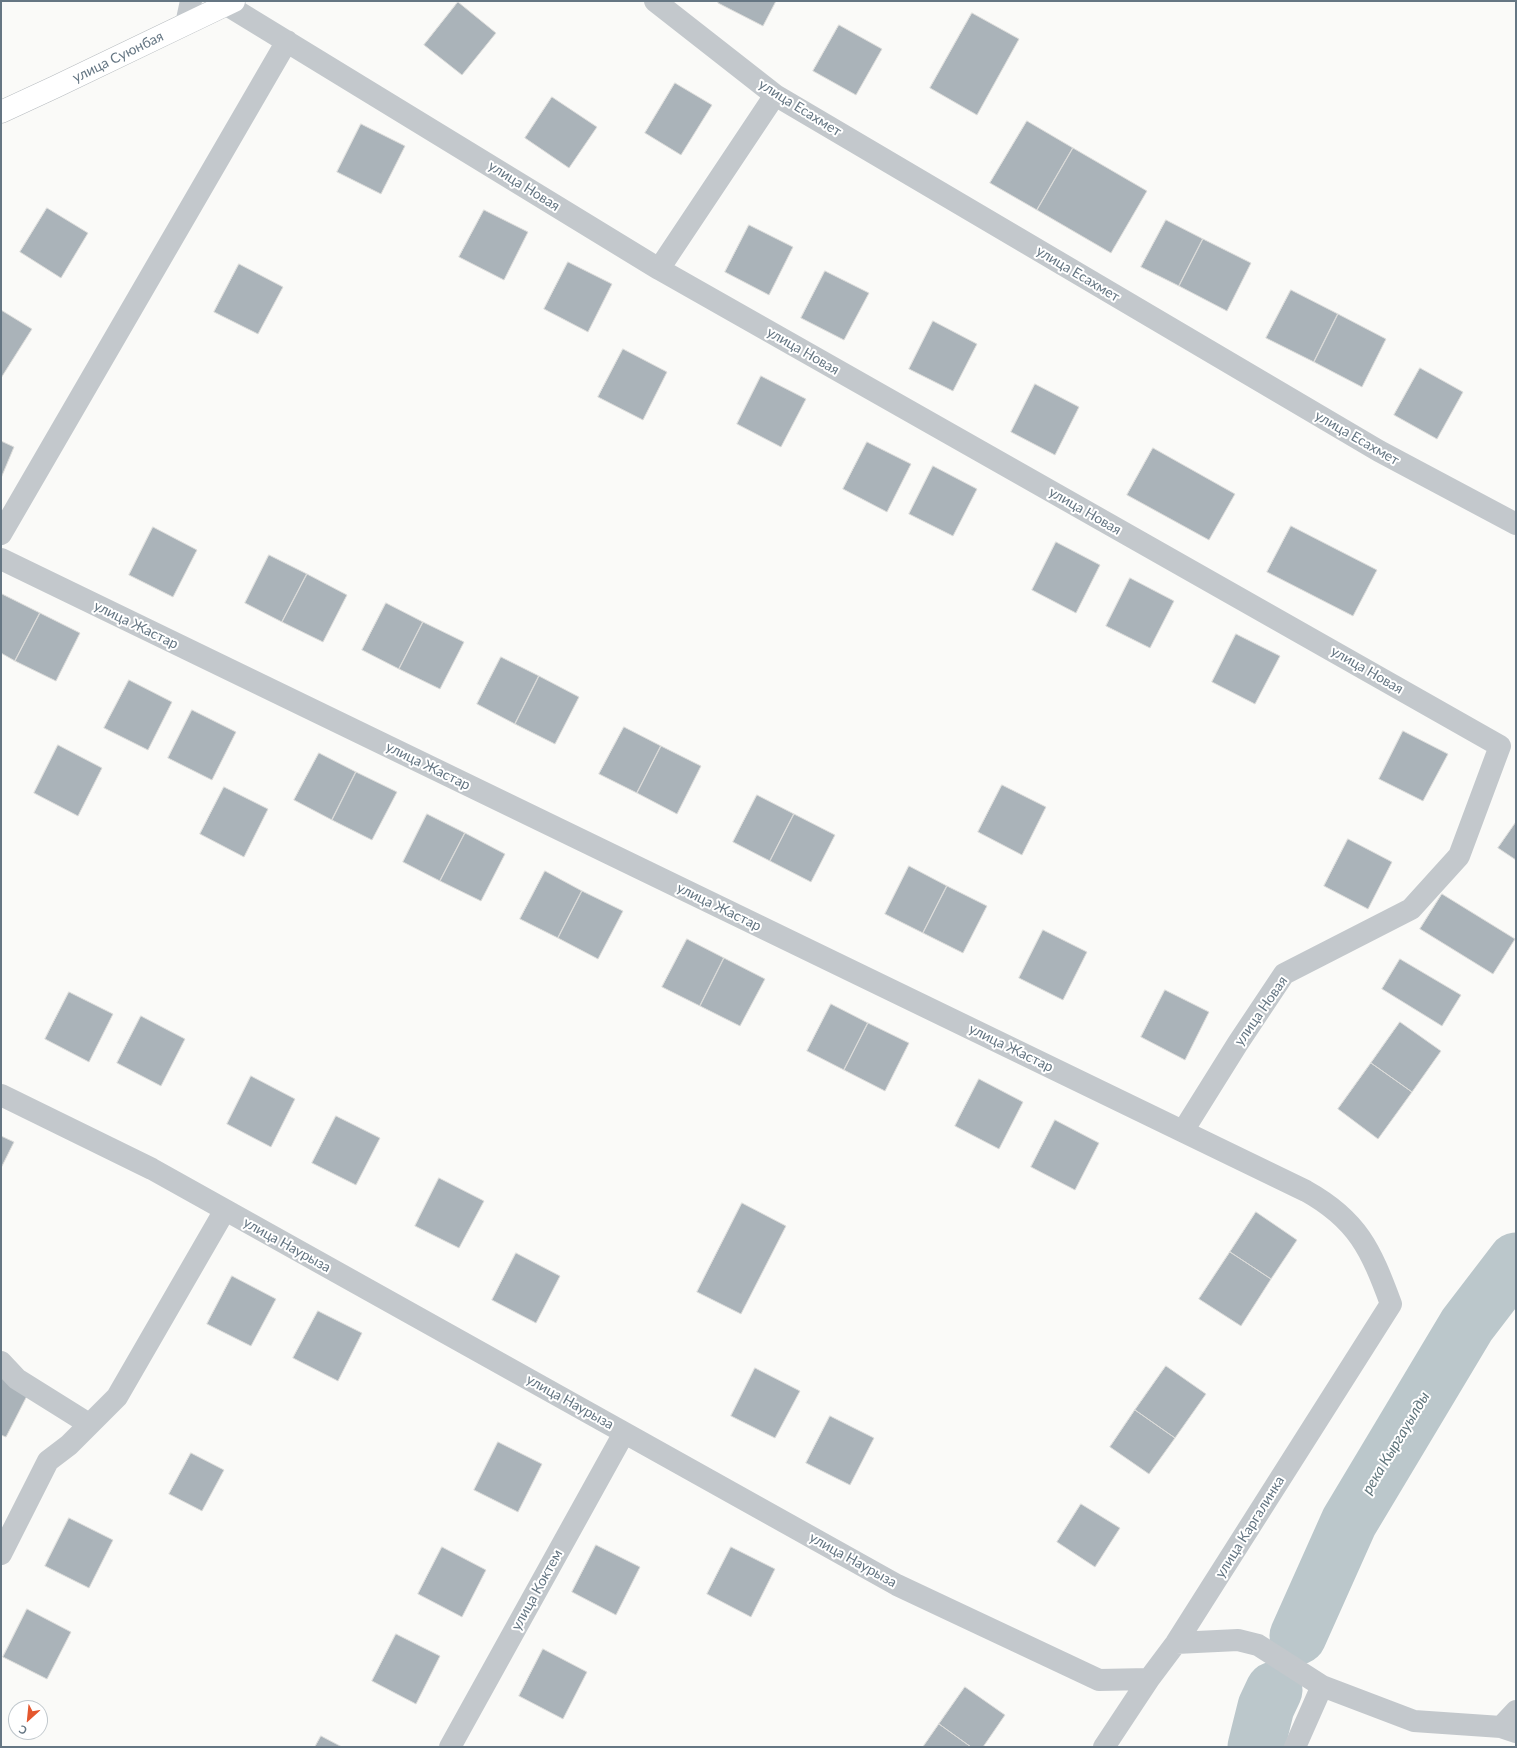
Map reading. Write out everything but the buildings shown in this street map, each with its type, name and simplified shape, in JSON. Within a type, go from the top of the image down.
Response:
[{"type":"main road","name":"улица Суюнбая","points":[[1,112],[231,3]]},
{"type":"street","points":[[186,24],[191,1]]},
{"type":"street","name":"улица Есахмет","points":[[654,1],[775,95],[1379,452],[1516,524]]},
{"type":"street","name":"улица Новая","points":[[231,3],[287,41],[659,269],[1500,746],[1459,856],[1411,909],[1284,974],[1238,1043],[1183,1131]]},
{"type":"street","points":[[1,534],[287,41]]},
{"type":"street","points":[[659,269],[775,95]]},
{"type":"street","name":"улица Жастар","points":[[1,559],[1183,1131],[1329,1204],[1352,1226],[1375,1261],[1392,1304]]},
{"type":"street","name":"улица Наурыза","points":[[1,1095],[152,1169],[896,1585],[1099,1680],[1149,1678]]},
{"type":"street","points":[[1,1554],[48,1461],[69,1445],[117,1397],[225,1210]]},
{"type":"street","name":"улица Каргалинка","points":[[1104,1747],[1149,1678],[1176,1643],[1392,1304]]},
{"type":"street","points":[[1,1362],[17,1379],[89,1424]]},
{"type":"street","name":"улица Коктем","points":[[450,1747],[624,1433]]},
{"type":"street","points":[[1176,1643],[1238,1640],[1258,1645],[1322,1686],[1414,1721],[1508,1730],[1516,1711]]},
{"type":"street","points":[[1295,1747],[1322,1686]]},
{"type":"waterway","name":"река Кыргауылды","points":[[1298,1636],[1349,1522],[1467,1325],[1516,1261]]},
{"type":"waterway","name":"река Кыргауылды","points":[[1256,1747],[1266,1707],[1274,1690]]}]
